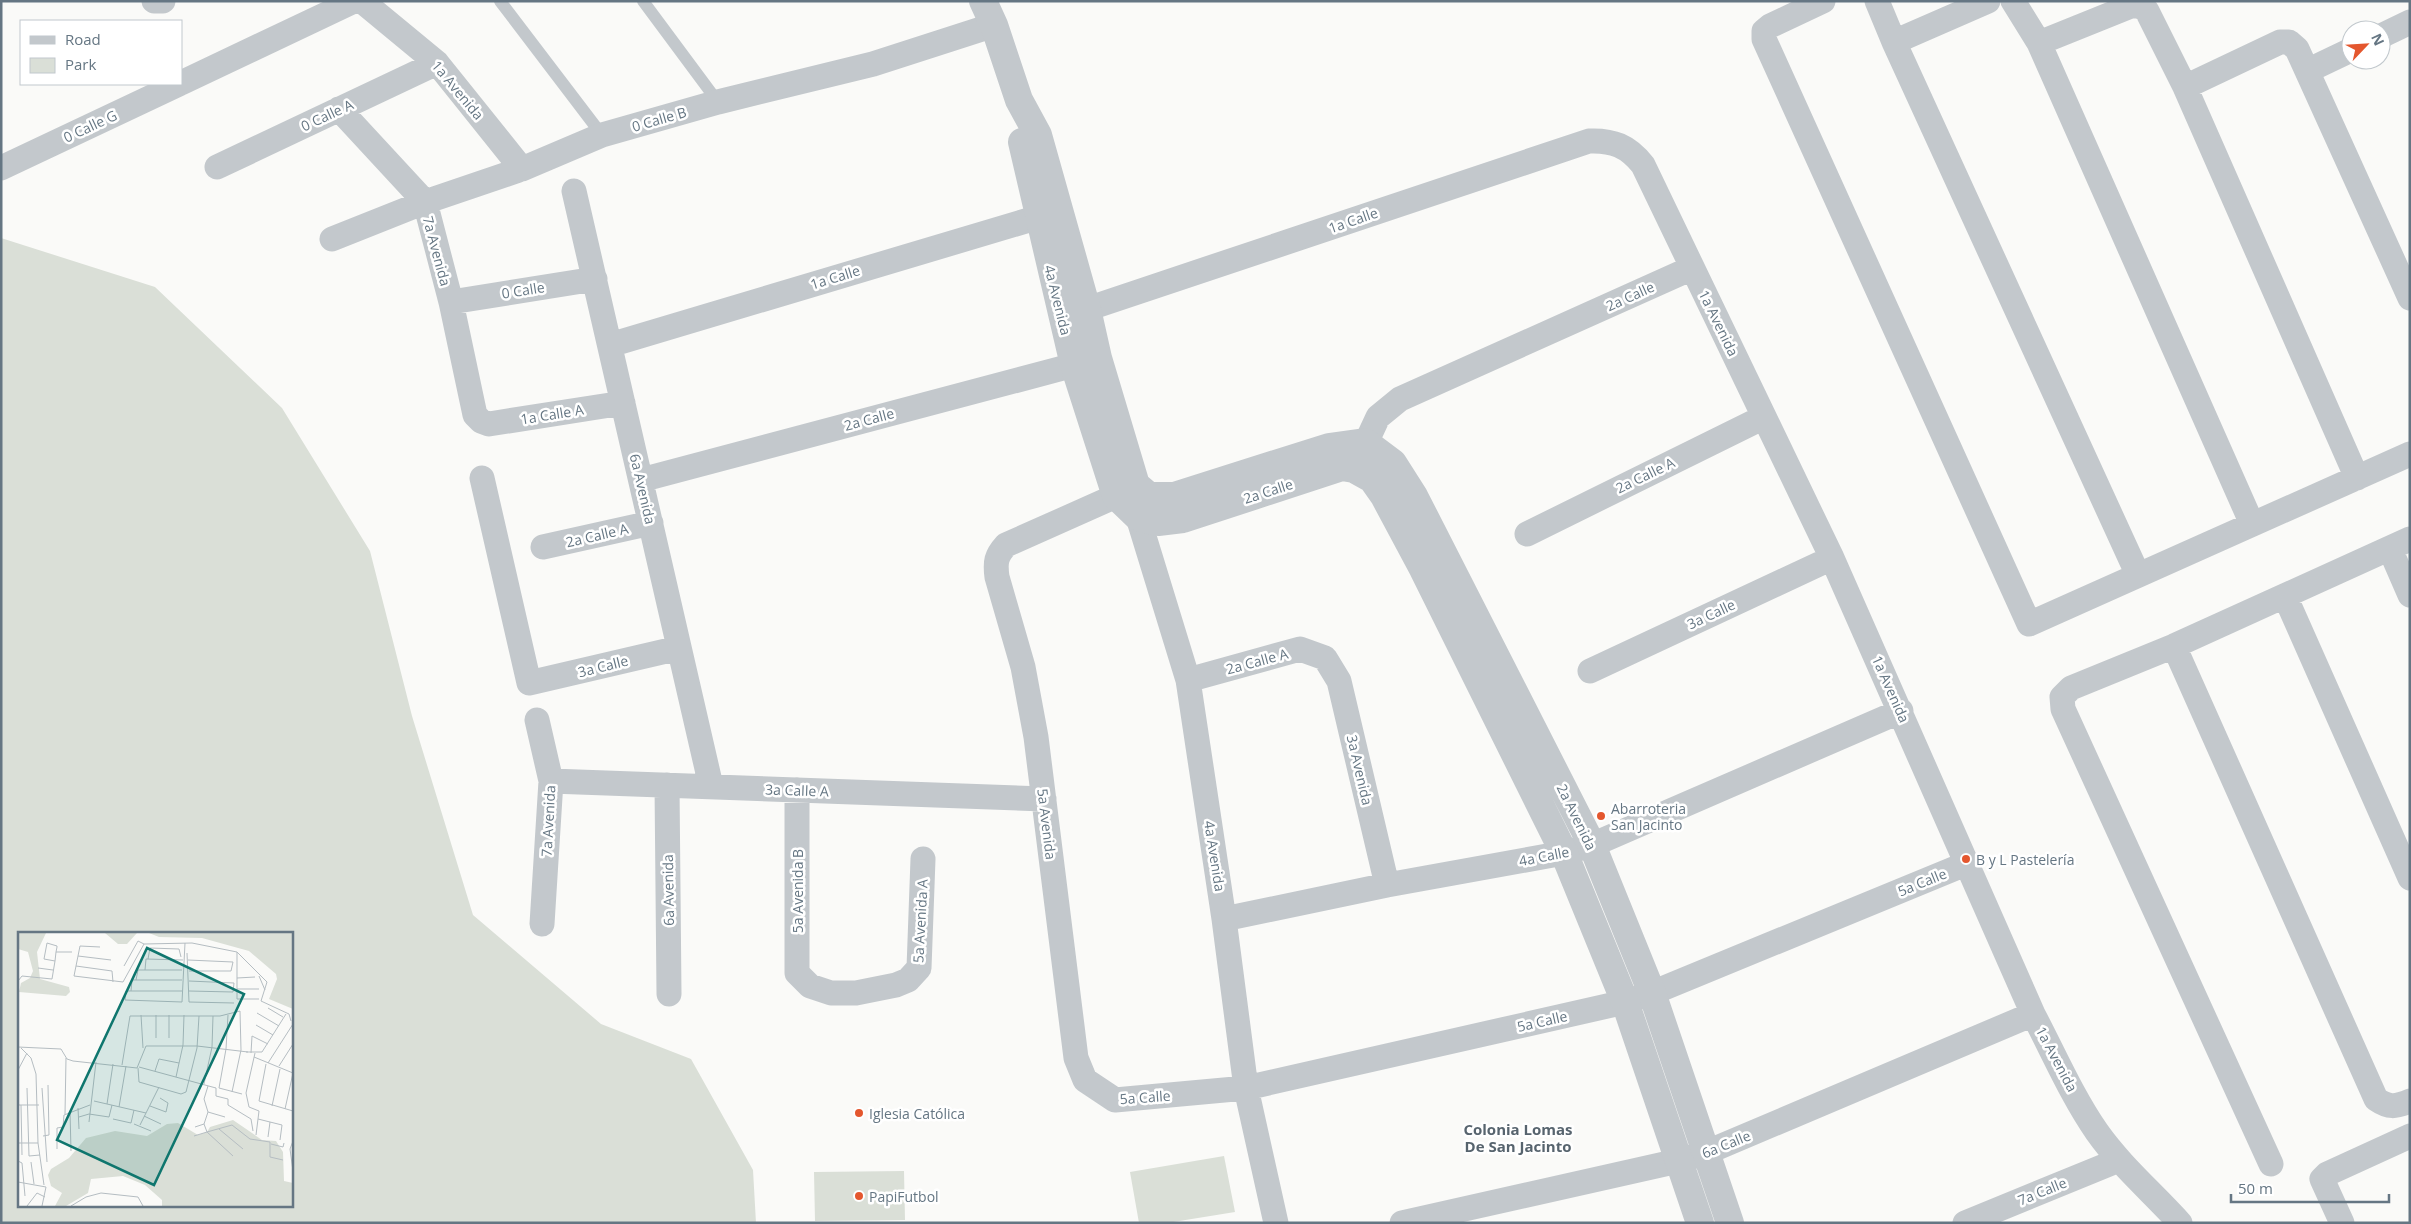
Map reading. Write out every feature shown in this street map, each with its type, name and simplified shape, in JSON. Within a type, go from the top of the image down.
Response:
[{"type":"street","points":[[154,1],[163,1]]},
{"type":"street","name":"0 Calle G","points":[[182,82],[354,1]]},
{"type":"street","name":"1a Avenida","points":[[362,1],[437,63],[522,169]]},
{"type":"street","points":[[1822,1],[1770,26],[1764,31],[1764,39],[2029,624],[2410,454]]},
{"type":"street","points":[[1877,1],[2138,575]]},
{"type":"street","points":[[1894,42],[1988,1]]},
{"type":"street","points":[[2013,1],[2039,44],[2252,524]]},
{"type":"street","points":[[2039,44],[2131,6],[2139,6],[2147,11],[2185,87],[2356,478]]},
{"type":"street","name":"0 Calle B","points":[[332,239],[425,202],[522,169],[602,135],[718,102],[873,64],[988,13]]},
{"type":"street","name":"4a Avenida","points":[[988,13],[1019,100],[1038,135],[1049,214],[1086,362],[1134,494],[1188,680],[1224,919],[1246,1088],[1276,1223]]},
{"type":"street","points":[[2391,31],[2410,22]]},
{"type":"street","points":[[2185,87],[2280,42],[2289,42],[2297,48],[2410,298]]},
{"type":"street","points":[[2307,71],[2341,55]]},
{"type":"street","name":"0 Calle A","points":[[217,167],[437,63]]},
{"type":"street","name":"0 Calle G","points":[[1,168],[176,85]]},
{"type":"street","name":"7a Avenida","points":[[339,109],[425,202],[451,302],[475,415],[481,421]]},
{"type":"street","name":"1a Calle","points":[[1087,310],[1589,141],[1606,140],[1620,144]]},
{"type":"street","name":"1a Avenida","points":[[1620,144],[1633,152],[1643,164],[1832,558],[2034,1014],[2097,1132],[2119,1160],[2180,1223]]},
{"type":"street","name":"6a Avenida","points":[[574,191],[711,786]]},
{"type":"street","name":"4a Avenida","points":[[1049,214],[1087,310],[1086,362]]},
{"type":"street","name":"1a Calle","points":[[610,345],[1049,214]]},
{"type":"street","name":"2a Calle","points":[[1134,494],[1158,522],[1183,519],[1342,467],[1354,470],[1365,442],[1378,417],[1400,399],[1692,268]]},
{"type":"street","name":"0 Calle","points":[[451,302],[595,279]]},
{"type":"street","name":"2a Calle","points":[[641,480],[1086,362]]},
{"type":"street","name":"1a Calle A","points":[[481,421],[489,424],[624,403]]},
{"type":"street","name":"2a Calle A","points":[[1527,534],[1764,417]]},
{"type":"street","name":"2a Calle","points":[[998,554],[1006,544],[1134,494],[1174,496],[1329,447],[1365,442]]},
{"type":"street","name":"2a Avenida","points":[[1365,442],[1394,463],[1414,496],[1592,845],[1652,993],[1730,1223]]},
{"type":"street","name":"2a Avenida","points":[[1354,470],[1372,479],[1384,496],[1423,569],[1564,853],[1625,1002],[1700,1223]]},
{"type":"street","name":"3a Calle","points":[[482,478],[528,681],[532,684],[679,648]]},
{"type":"street","name":"2a Calle A","points":[[544,547],[651,523]]},
{"type":"street","points":[[2271,1164],[2063,709],[2062,697],[2071,688],[2174,646],[2400,544],[2410,595]]},
{"type":"street","name":"5a Avenida","points":[[998,554],[995,562],[997,577],[1023,667],[1036,737],[1076,1058],[1085,1080],[1098,1090]]},
{"type":"street","name":"3a Calle","points":[[1590,671],[1832,558]]},
{"type":"street","points":[[2285,596],[2410,878]]},
{"type":"street","points":[[2174,646],[2376,1099],[2386,1106],[2396,1106],[2410,1101]]},
{"type":"street","name":"2a Calle A","points":[[1188,680],[1300,650],[1325,658]]},
{"type":"street","name":"3a Avenida","points":[[1325,658],[1339,681],[1387,885]]},
{"type":"street","name":"4a Calle","points":[[1224,919],[1387,885],[1564,853],[1592,845],[1900,711]]},
{"type":"street","name":"7a Avenida","points":[[537,720],[551,781],[542,924]]},
{"type":"street","name":"3a Calle A","points":[[551,781],[1044,799]]},
{"type":"street","name":"6a Avenida","points":[[667,785],[669,994]]},
{"type":"street","name":"5a Avenida B","points":[[797,790],[797,973],[810,986],[831,993],[856,993],[884,989],[908,980]]},
{"type":"street","name":"5a Avenida A","points":[[908,980],[919,968],[923,859]]},
{"type":"street","name":"5a Calle","points":[[1098,1090],[1115,1100],[1246,1088],[1625,1002],[1652,993],[1968,863]]},
{"type":"street","name":"6a Calle","points":[[1402,1223],[1678,1161],[1705,1153],[2034,1014]]},
{"type":"street","points":[[2342,1223],[2322,1179],[2327,1174],[2410,1136]]},
{"type":"street","name":"7a Calle","points":[[1965,1223],[2119,1160]]},
{"type":"lane","points":[[500,1],[602,135]]},
{"type":"lane","points":[[643,1],[718,102]]},
{"type":"green space","points":[[1,238],[155,287],[282,408],[370,551],[412,716],[473,915],[601,1024],[691,1059],[753,1170],[756,1223],[1,1223]]},
{"type":"green space","points":[[1224,1156],[1235,1212],[1167,1223],[1139,1223],[1130,1172]]},
{"type":"green space","name":"PapiFutbol","points":[[904,1171],[905,1220],[815,1221],[814,1172]]},
{"type":"place","name":"Abarroteria San Jacinto","points":[[1601,816]]},
{"type":"place","name":"B y L Pastelería","points":[[1966,859]]},
{"type":"place","name":"Iglesia Católica","points":[[859,1113]]},
{"type":"place","name":"PapiFutbol","points":[[859,1196]]},
{"type":"district","name":"Colonia Lomas De San Jacinto","points":[[1518,1138]]}]
